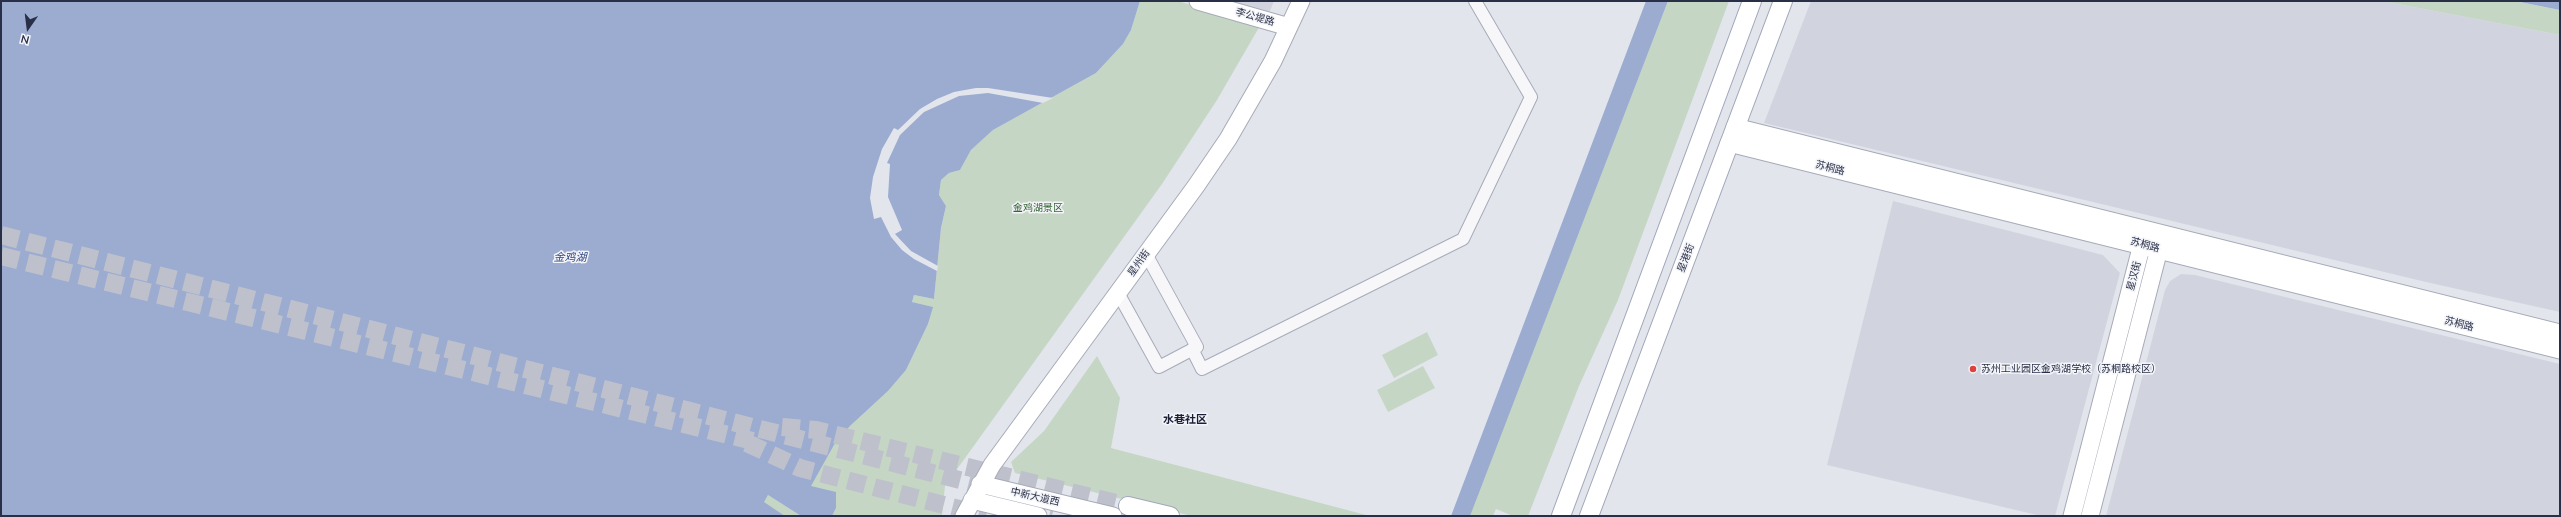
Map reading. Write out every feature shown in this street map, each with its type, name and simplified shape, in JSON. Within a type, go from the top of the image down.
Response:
[{"type":"main road","name":"李公堤路","points":[[1198,1],[1289,27]]},
{"type":"main road","name":"星州街","points":[[964,516],[980,484],[992,465],[1118,293],[1228,139],[1252,100],[1301,1]]},
{"type":"main road","points":[[1561,516],[1752,1]]},
{"type":"main road","name":"星港街","points":[[1589,516],[1783,1]]},
{"type":"main road","name":"苏桐路","points":[[1732,135],[1991,199],[2154,232],[2560,350]]},
{"type":"main road","name":"苏桐路","points":[[1991,199],[2150,247],[2560,333]]},
{"type":"main road","name":"星汉街","points":[[2072,516],[2090,447],[2154,232]]},
{"type":"main road","name":"星汉街","points":[[2090,516],[2107,451],[2150,247]]},
{"type":"main road","points":[[2090,447],[2107,451]]},
{"type":"main road","name":"中新大道西","points":[[980,484],[1114,516]]},
{"type":"main road","name":"中新大道西","points":[[972,500],[1038,516]]},
{"type":"main road","points":[[1128,506],[1170,516]]},
{"type":"street","points":[[1192,349],[1202,369],[1463,239],[1531,97],[1475,1]]},
{"type":"street","points":[[1118,293],[1159,367],[1197,347],[1146,254]]},
{"type":"shaded area","points":[[1221,1],[1274,1],[1268,16]]},
{"type":"shaded area","points":[[1811,1],[2382,1],[2560,35],[2560,312],[2426,282],[1764,123]]},
{"type":"shaded area","name":"苏州工业园区金鸡湖学校（苏桐路校区）","points":[[1893,201],[2103,255],[2120,273],[2055,516],[2041,516],[1827,465]]},
{"type":"shaded area","points":[[2181,274],[2195,275],[2560,364],[2560,516],[2106,516],[2165,290],[2170,281]]},
{"type":"green space","name":"金鸡湖景区","points":[[1140,1],[1177,1],[1261,24],[1217,100],[1162,184],[945,486],[942,516],[832,516],[836,508],[810,486],[834,445],[850,426],[888,391],[906,370],[928,324],[932,307],[912,302],[914,295],[934,299],[941,228],[946,206],[939,195],[941,180],[949,173],[960,170],[971,150],[993,130],[1096,73],[1123,44],[1131,30]]},
{"type":"green space","points":[[1668,1],[1729,1],[1618,300],[1579,386],[1528,516],[1513,516],[1496,509],[1493,516],[1451,516],[1505,424]]},
{"type":"green space","points":[[2382,1],[2515,1],[2560,10],[2560,35]]},
{"type":"green space","points":[[1427,332],[1438,355],[1394,378],[1382,355]]},
{"type":"green space","points":[[1097,356],[1120,398],[1111,448],[1370,516],[1192,516],[1015,473],[1011,462],[1044,431]]},
{"type":"green space","points":[[1423,366],[1435,388],[1388,412],[1377,390]]},
{"type":"green space","points":[[768,495],[801,516],[785,516],[763,502]]},
{"type":"water","name":"金鸡湖","points":[[1,1],[1140,1],[1131,30],[1123,44],[1096,73],[993,130],[971,150],[960,170],[949,173],[941,180],[939,195],[946,206],[941,228],[934,299],[914,295],[912,302],[933,307],[928,324],[906,370],[888,391],[850,426],[834,445],[811,486],[836,492],[836,508],[832,516],[801,516],[768,495],[764,502],[785,516],[1,516]]},
{"type":"water","points":[[1646,1],[1668,1],[1470,516],[1451,516]]},
{"type":"water","points":[[2515,1],[2560,1],[2560,10]]},
{"type":"pier","points":[[976,88],[988,88],[1053,98],[1043,103],[988,93],[959,96],[924,112],[900,135],[887,163],[890,164],[888,197],[902,230],[895,234],[911,251],[938,266],[937,271],[914,259],[902,250],[891,237],[881,217],[874,219],[870,198],[873,177],[882,149],[894,128],[898,130],[920,109],[937,99],[954,92]]},
{"type":"tunnel","points":[[1,235],[995,489]]},
{"type":"tunnel","points":[[1,256],[761,443]]},
{"type":"tunnel","points":[[782,427],[816,430],[1128,506]]},
{"type":"tunnel","points":[[747,443],[800,468],[986,516]]},
{"type":"tunnel","points":[[1023,509],[1052,516]]},
{"type":"place","name":"苏州工业园区金鸡湖学校（苏桐路校区）","points":[[1973,369]]},
{"type":"district","name":"水巷社区","points":[[1185,420]]}]
